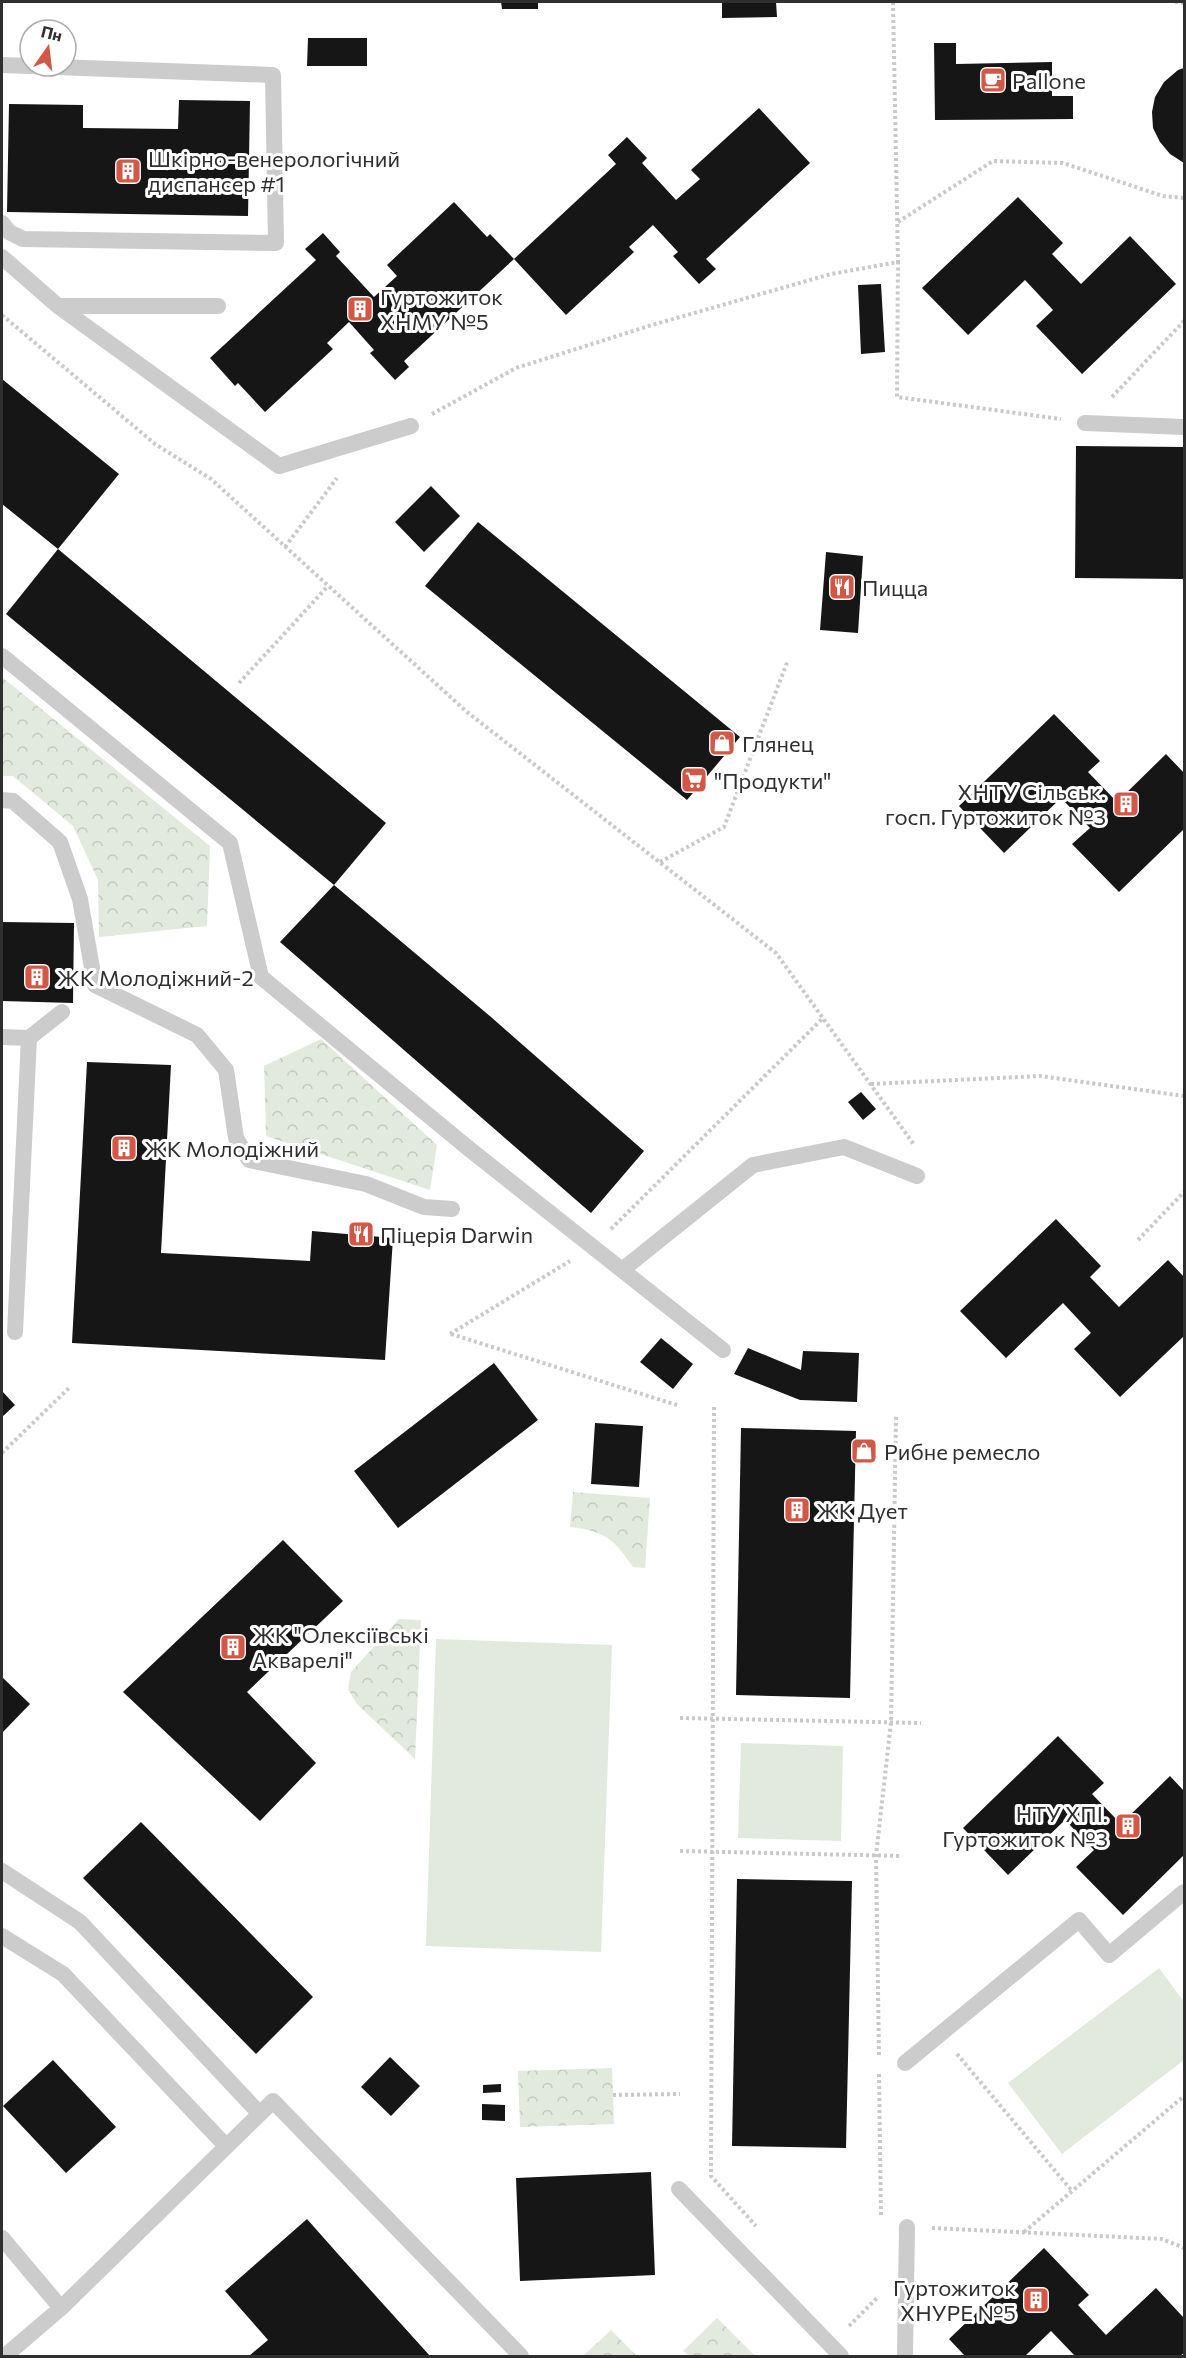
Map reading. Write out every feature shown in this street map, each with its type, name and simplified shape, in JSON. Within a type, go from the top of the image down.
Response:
[{"type":"lane","points":[[2,65],[273,75],[276,243],[23,239],[9,232],[2,223]]},
{"type":"lane","points":[[2,256],[57,306],[279,466],[411,426]]},
{"type":"lane","points":[[57,306],[218,306]]},
{"type":"lane","points":[[1085,423],[1185,427]]},
{"type":"lane","points":[[2,656],[230,843],[261,977],[468,1148],[723,1350]]},
{"type":"lane","points":[[2,800],[13,801],[60,842],[80,899],[93,987],[197,1035],[226,1070],[236,1138],[249,1160],[366,1184],[424,1208],[452,1209]]},
{"type":"lane","points":[[2,1036],[29,1038],[62,1012]]},
{"type":"lane","points":[[15,1332],[29,1038]]},
{"type":"lane","points":[[622,1270],[753,1166],[844,1147],[918,1176]]},
{"type":"lane","points":[[2,1871],[80,1922],[260,2114]]},
{"type":"lane","points":[[905,2063],[1079,1920],[1109,1955],[1185,1892]]},
{"type":"lane","points":[[2,1936],[63,1974],[226,2146]]},
{"type":"lane","points":[[5,2356],[61,2308],[273,2101],[521,2356]]},
{"type":"lane","points":[[679,2189],[841,2356]]},
{"type":"lane","points":[[905,2356],[907,2227]]},
{"type":"lane","points":[[2,2238],[61,2308]]},
{"type":"path","points":[[893,2],[898,222],[897,397],[1085,423],[1185,321]]},
{"type":"path","points":[[1175,2],[1185,3]]},
{"type":"path","points":[[898,222],[993,161],[1063,163],[1163,196],[1185,198]]},
{"type":"path","points":[[411,426],[516,368],[652,324],[831,273],[898,262]]},
{"type":"path","points":[[2,315],[155,444],[211,479],[467,712],[776,953],[921,1154]]},
{"type":"path","points":[[285,547],[340,474]]},
{"type":"path","points":[[239,683],[328,586]]},
{"type":"path","points":[[660,862],[724,827],[788,660]]},
{"type":"path","points":[[680,1406],[450,1334],[593,1247],[823,1018]]},
{"type":"path","points":[[870,1084],[1040,1076],[1185,1096]]},
{"type":"path","points":[[1138,1240],[1185,1192]]},
{"type":"path","points":[[2,1453],[69,1388]]},
{"type":"path","points":[[714,1407],[711,2176],[759,2229]]},
{"type":"path","points":[[879,2057],[876,1856],[891,1722],[896,1415]]},
{"type":"path","points":[[680,1718],[921,1723]]},
{"type":"path","points":[[680,1851],[902,1856]]},
{"type":"path","points":[[940,2034],[1072,2192]]},
{"type":"path","points":[[879,2069],[881,2223]]},
{"type":"path","points":[[613,2095],[680,2094]]},
{"type":"path","points":[[1024,2232],[1185,2096]]},
{"type":"path","points":[[907,2227],[1162,2239],[1185,2248]]},
{"type":"path","points":[[847,2328],[882,2294]]},
{"type":"green space","points":[[2,677],[210,846],[207,926],[99,937],[98,880],[73,826],[13,776],[2,776]]},
{"type":"green space","points":[[321,1039],[437,1145],[430,1190],[266,1136],[264,1066]]},
{"type":"green space","points":[[573,1492],[650,1498],[645,1568],[633,1567],[608,1538],[592,1531],[570,1527]]},
{"type":"green space","points":[[399,1619],[421,1620],[415,1759],[357,1704],[348,1689],[351,1672]]},
{"type":"green space","points":[[436,1639],[612,1645],[601,1952],[426,1946]]},
{"type":"green space","points":[[741,1743],[843,1746],[841,1841],[738,1838]]},
{"type":"green space","points":[[1159,1968],[1184,2002],[1184,2060],[1062,2154],[1008,2083]]},
{"type":"green space","points":[[612,2068],[614,2124],[520,2127],[518,2071]]},
{"type":"green space","points":[[717,2318],[755,2356],[689,2356],[683,2351]]},
{"type":"green space","points":[[611,2330],[637,2356],[583,2356]]},
{"type":"building","points":[[501,2],[538,2],[538,9],[502,9]]},
{"type":"building","points":[[722,2],[776,2],[777,17],[722,18]]},
{"type":"building","points":[[308,38],[367,38],[367,66],[307,66]]},
{"type":"building","name":"Pallone","points":[[934,43],[956,43],[956,64],[1052,62],[1052,96],[1073,96],[1073,119],[935,120]]},
{"type":"building","points":[[1184,68],[1184,163],[1170,154],[1160,142],[1153,128],[1152,112],[1155,97],[1164,82],[1178,70]]},
{"type":"building","name":"Шкірно-венерологічний диспансер #1","points":[[179,100],[250,101],[248,216],[7,212],[9,104],[83,105],[83,128],[178,129]]},
{"type":"building","name":"Гуртожиток ХНМУ №5","points":[[759,108],[810,163],[706,259],[716,269],[699,284],[673,256],[678,252],[653,225],[629,247],[634,252],[566,315],[514,259],[616,164],[608,155],[627,137],[647,158],[642,163],[676,200],[700,179],[691,170]]},
{"type":"building","points":[[1018,197],[1063,243],[1052,254],[1081,284],[1130,236],[1176,284],[1082,374],[1036,326],[1053,310],[1025,280],[968,335],[922,288]]},
{"type":"building","name":"Гуртожиток ХНМУ №5","points":[[454,202],[487,237],[490,234],[514,259],[404,361],[409,367],[395,380],[370,353],[374,350],[349,322],[327,343],[333,349],[265,412],[238,383],[235,386],[210,358],[316,260],[305,249],[323,233],[340,252],[336,256],[374,297],[397,276],[387,265]]},
{"type":"building","points":[[881,284],[885,352],[861,354],[858,285]]},
{"type":"building","points":[[2,379],[119,474],[58,549],[2,504]]},
{"type":"building","points":[[1076,446],[1184,447],[1184,579],[1075,578]]},
{"type":"building","points":[[431,486],[460,516],[424,552],[395,522]]},
{"type":"building","points":[[478,522],[740,737],[687,800],[425,586]]},
{"type":"building","points":[[58,549],[386,823],[334,885],[6,614]]},
{"type":"building","points":[[826,552],[863,556],[858,633],[820,630]]},
{"type":"building","name":"ХНТУ Сільськ. госп. Гуртожиток №3","points":[[1054,714],[1100,761],[1088,772],[1117,802],[1166,754],[1184,773],[1184,829],[1119,892],[1072,844],[1090,828],[1061,798],[1004,853],[959,806]]},
{"type":"building","points":[[334,885],[491,1017],[644,1151],[591,1213],[280,942]]},
{"type":"building","name":"ЖК Молодіжний-2","points":[[2,922],[74,923],[73,1003],[2,1001]]},
{"type":"building","name":"ЖК Молодіжний","points":[[87,1062],[171,1065],[161,1253],[310,1261],[312,1231],[393,1238],[385,1360],[72,1343]]},
{"type":"building","points":[[861,1092],[876,1109],[863,1120],[848,1102]]},
{"type":"building","points":[[1056,1219],[1101,1266],[1090,1277],[1119,1307],[1168,1260],[1184,1277],[1184,1336],[1120,1397],[1074,1349],[1091,1333],[1063,1303],[1006,1358],[960,1311]]},
{"type":"building","points":[[661,1338],[693,1364],[673,1389],[640,1362]]},
{"type":"building","points":[[748,1348],[801,1370],[803,1351],[859,1353],[857,1402],[800,1400],[734,1374]]},
{"type":"building","points":[[494,1363],[538,1420],[398,1528],[354,1471]]},
{"type":"building","points":[[2,1391],[15,1405],[2,1417]]},
{"type":"building","points":[[595,1423],[643,1426],[639,1487],[591,1484]]},
{"type":"building","name":"ЖК Дует","points":[[741,1428],[856,1431],[850,1698],[736,1695]]},
{"type":"building","name":"ЖК \"Олексіївські Акварелі\"","points":[[283,1540],[343,1601],[247,1692],[316,1763],[260,1821],[123,1692]]},
{"type":"building","points":[[2,1677],[30,1704],[2,1733]]},
{"type":"building","name":"НТУ ХПІ. Гуртожиток №3","points":[[1058,1736],[1104,1783],[1092,1794],[1121,1824],[1170,1776],[1184,1791],[1184,1855],[1123,1915],[1076,1867],[1094,1850],[1065,1820],[1008,1875],[963,1828]]},
{"type":"building","points":[[141,1822],[313,1997],[256,2054],[83,1878]]},
{"type":"building","points":[[737,1879],[852,1881],[846,2148],[732,2146]]},
{"type":"building","points":[[390,2057],[420,2086],[391,2116],[361,2087]]},
{"type":"building","points":[[53,2060],[116,2127],[66,2173],[3,2106]]},
{"type":"building","points":[[501,2084],[501,2092],[483,2093],[483,2085]]},
{"type":"building","points":[[482,2104],[505,2105],[505,2121],[482,2120]]},
{"type":"building","points":[[651,2172],[655,2275],[520,2281],[516,2178]]},
{"type":"building","points":[[307,2219],[430,2356],[249,2356],[268,2340],[225,2291]]},
{"type":"building","name":"Гуртожиток ХНУРЕ №5","points":[[1044,2248],[1089,2295],[1078,2305],[1106,2335],[1156,2288],[1184,2318],[1184,2353],[1180,2356],[1075,2356],[1051,2331],[1025,2356],[965,2356],[949,2339]]},
{"type":"place","name":"Pallone","points":[[993,80]]},
{"type":"place","name":"Шкірно-венерологічний диспансер #1","points":[[128,171]]},
{"type":"place","name":"Гуртожиток ХНМУ №5","points":[[360,309]]},
{"type":"place","name":"Пицца","points":[[842,587]]},
{"type":"place","name":"Глянец","points":[[722,743]]},
{"type":"place","name":"\"Продукти\"","points":[[694,780]]},
{"type":"place","name":"ХНТУ Сільськ. госп. Гуртожиток №3","points":[[1126,804]]},
{"type":"place","name":"ЖК Молодіжний-2","points":[[37,977]]},
{"type":"place","name":"ЖК Молодіжний","points":[[124,1148]]},
{"type":"place","name":"Піцерія Darwin","points":[[361,1234]]},
{"type":"place","name":"Рибне ремесло","points":[[864,1451]]},
{"type":"place","name":"ЖК Дует","points":[[797,1510]]},
{"type":"place","name":"ЖК \"Олексіївські Акварелі\"","points":[[233,1647]]},
{"type":"place","name":"НТУ ХПІ. Гуртожиток №3","points":[[1128,1826]]},
{"type":"place","name":"Гуртожиток ХНУРЕ №5","points":[[1036,2300]]}]
